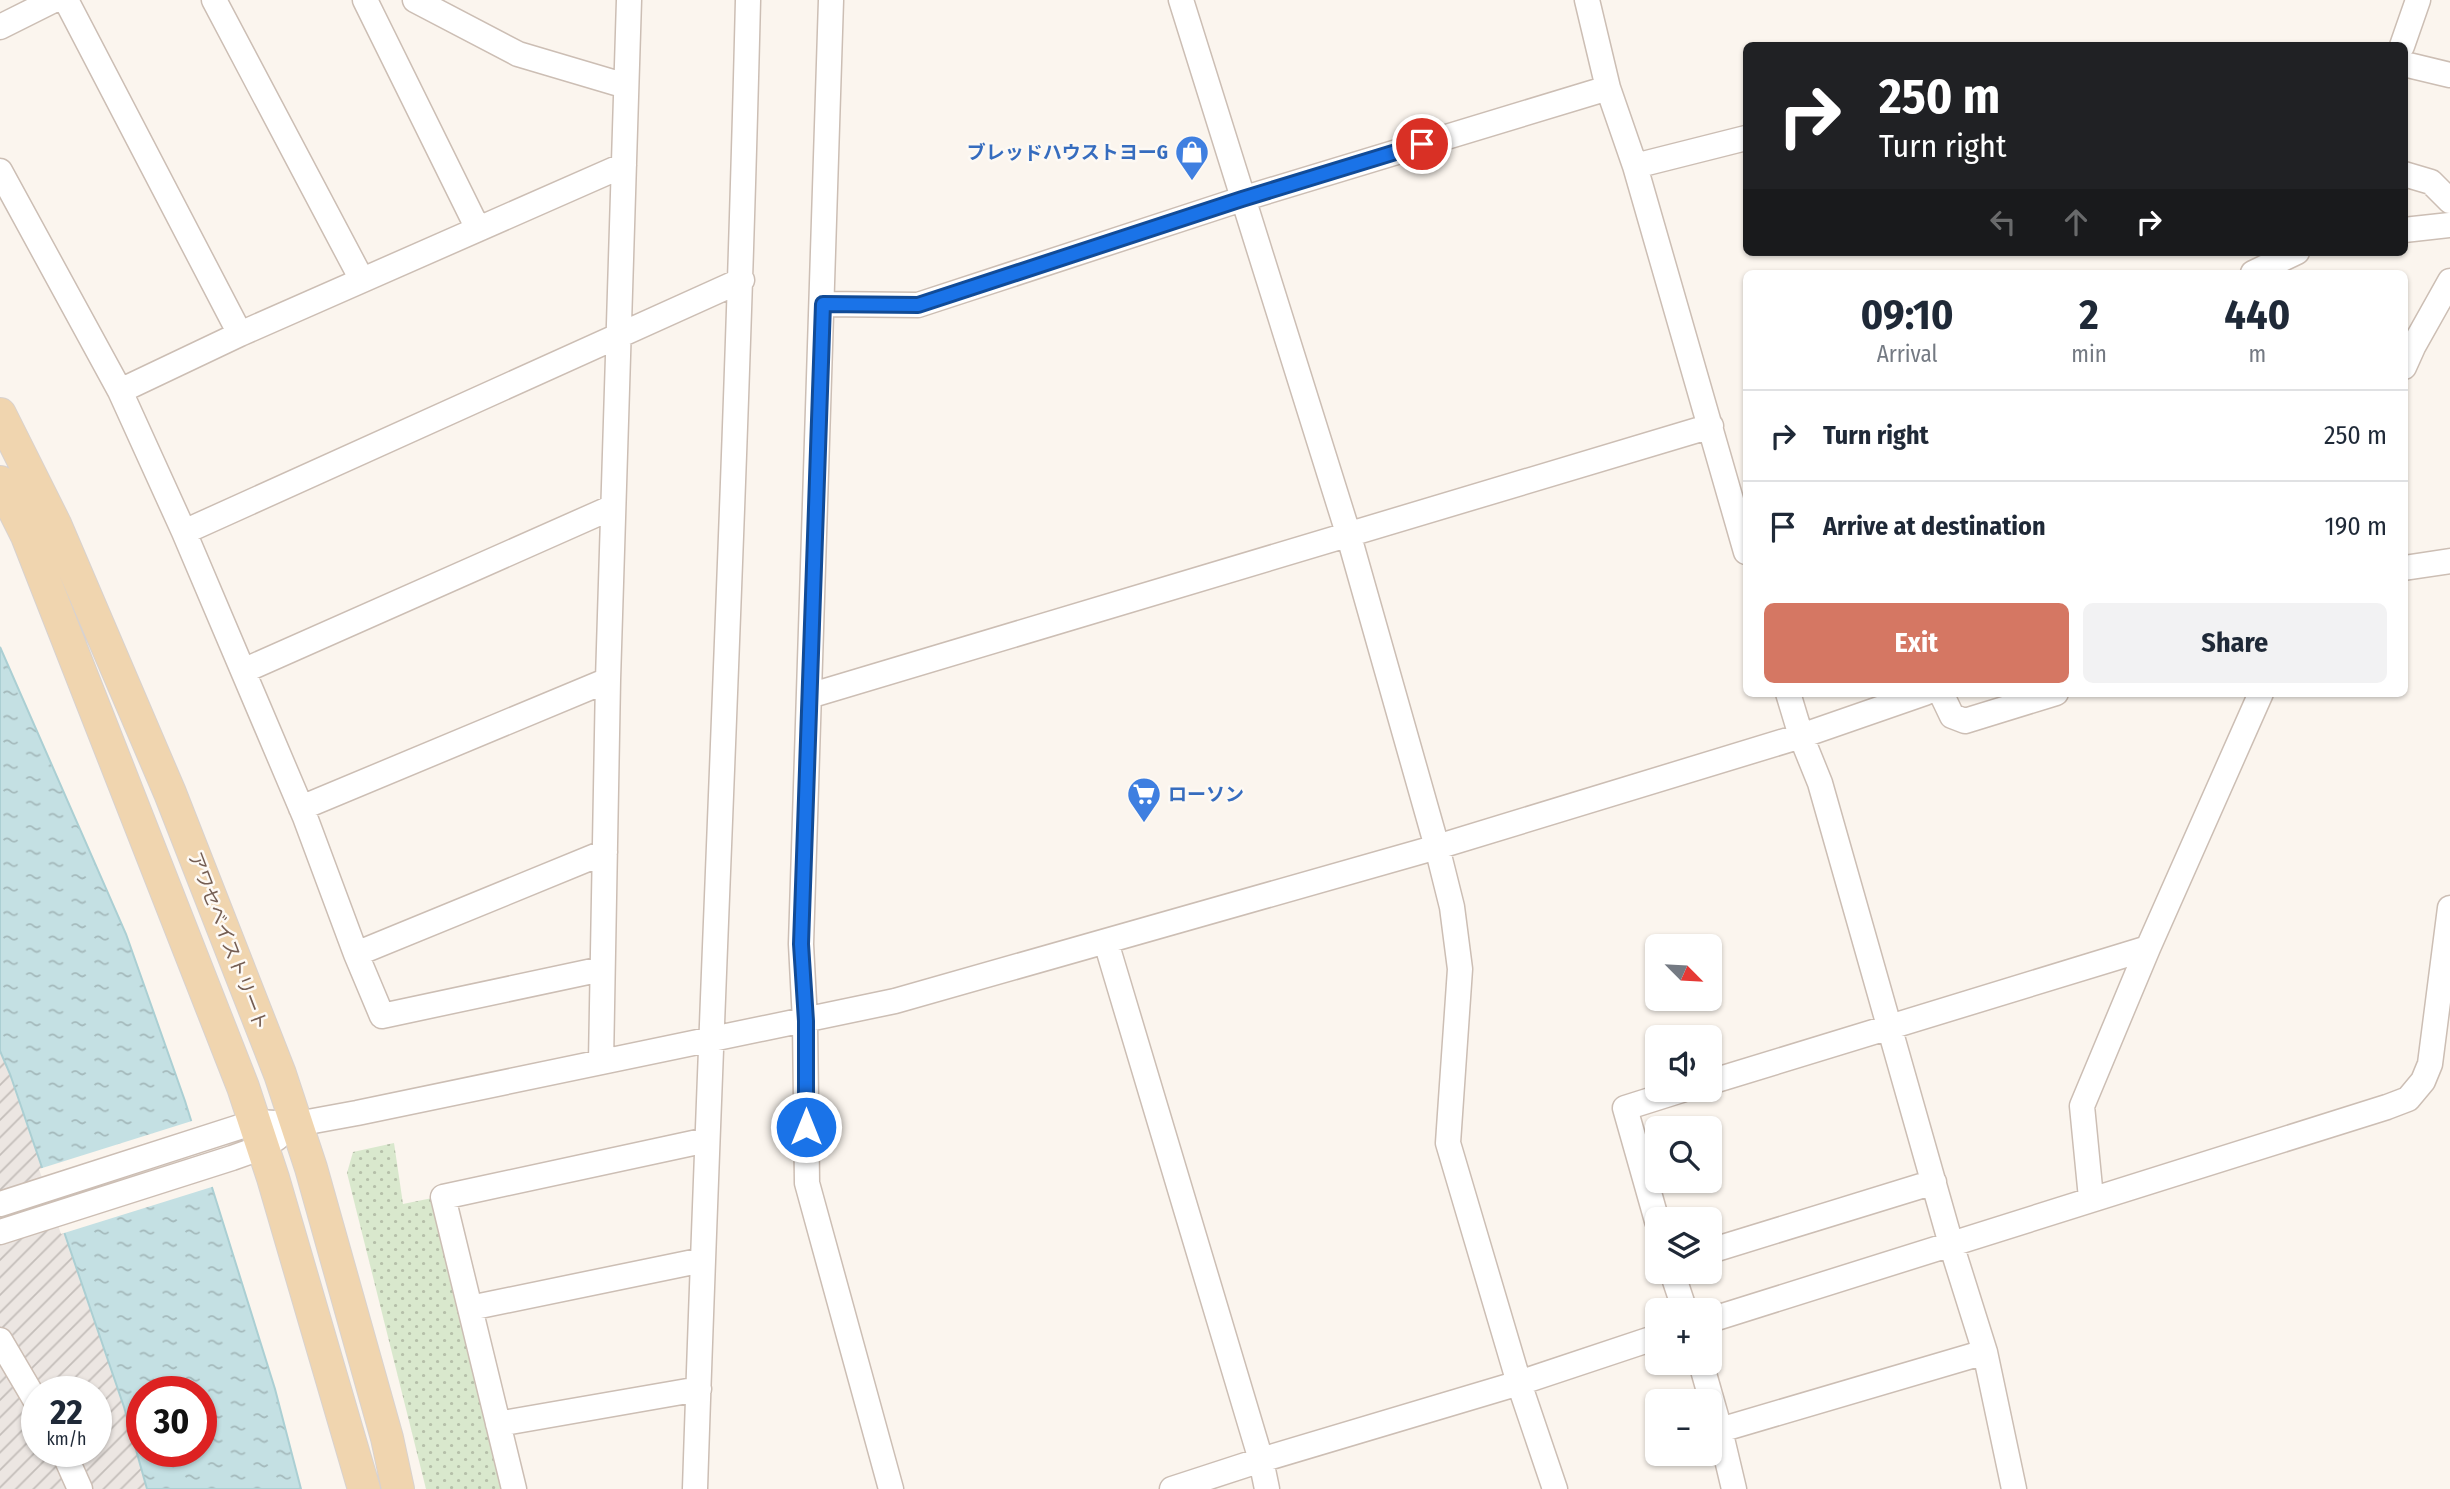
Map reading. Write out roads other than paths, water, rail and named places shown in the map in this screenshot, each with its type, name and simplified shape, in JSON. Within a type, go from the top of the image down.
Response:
[{"type":"main road","name":"アワセベイストリート","points":[[0,414],[55,524],[170,793],[280,1074],[297,1124],[387,1438],[398,1489]]},
{"type":"main road","name":"アワセベイストリート","points":[[0,482],[27,536],[259,1135],[364,1489]]},
{"type":"street","points":[[0,27],[54,0]]},
{"type":"street","points":[[66,0],[240,334]]},
{"type":"street","points":[[214,0],[362,280]]},
{"type":"street","points":[[365,0],[478,229]]},
{"type":"street","points":[[415,0],[518,54],[626,86]]},
{"type":"street","points":[[601,1062],[617,336],[629,0]]},
{"type":"street","points":[[695,1489],[710,1040],[742,280],[748,0]]},
{"type":"street","points":[[831,0],[801,944],[806,1021],[807,1182],[891,1489]]},
{"type":"street","points":[[1181,0],[1348,533],[1437,846],[1452,907],[1460,969],[1448,1143],[1519,1384],[1555,1489]]},
{"type":"street","points":[[1587,0],[1608,88],[1635,166],[1743,541]]},
{"type":"street","points":[[2403,42],[2418,0]]},
{"type":"street","points":[[2408,65],[2450,75]]},
{"type":"street","points":[[823,304],[918,305],[1242,199],[1608,88]]},
{"type":"street","points":[[1635,166],[1743,139]]},
{"type":"street","points":[[120,391],[240,334],[624,165]]},
{"type":"street","points":[[0,171],[120,391],[184,531],[301,808],[382,1016],[601,969]]},
{"type":"street","points":[[2408,175],[2431,182],[2450,201]]},
{"type":"street","points":[[2408,230],[2450,225]]},
{"type":"street","points":[[2259,270],[2289,256]]},
{"type":"street","points":[[184,531],[742,280]]},
{"type":"street","points":[[2408,358],[2450,281]]},
{"type":"street","points":[[809,696],[1711,426]]},
{"type":"street","points":[[243,671],[613,507]]},
{"type":"street","points":[[2408,567],[2450,561]]},
{"type":"street","points":[[301,808],[608,680]]},
{"type":"street","points":[[1789,697],[1820,783],[1951,1244],[1985,1352],[2014,1489]]},
{"type":"street","points":[[9,1202],[224,1133],[259,1135],[297,1124],[895,1001],[1437,846],[1801,736],[1913,697]]},
{"type":"street","points":[[1943,697],[1952,716],[1965,721],[2043,697]]},
{"type":"street","points":[[2091,1198],[2082,1106],[2258,697]]},
{"type":"street","points":[[356,954],[605,852]]},
{"type":"street","points":[[1722,1316],[2091,1198],[2330,1126],[2408,1099],[2423,1081],[2430,1064],[2450,908]]},
{"type":"street","points":[[1106,942],[1261,1460],[1267,1489]]},
{"type":"street","points":[[1722,1078],[2148,948]]},
{"type":"street","points":[[1645,1102],[1625,1108],[1653,1207]]},
{"type":"street","points":[[0,1232],[232,1158],[259,1135]]},
{"type":"street","points":[[514,1489],[443,1197],[707,1140]]},
{"type":"street","points":[[1722,1247],[1934,1182]]},
{"type":"street","points":[[470,1308],[703,1260]]},
{"type":"street","points":[[0,1340],[21,1376]]},
{"type":"street","points":[[1172,1489],[1519,1384],[1645,1341]]},
{"type":"street","points":[[1722,1429],[1985,1352]]},
{"type":"street","points":[[498,1424],[699,1389]]},
{"type":"street","points":[[1722,1438],[1734,1489]]},
{"type":"street","points":[[70,1467],[80,1489]]},
{"type":"water","points":[[0,647],[126,934],[185,1101],[275,1389],[301,1489],[147,1489],[141,1467],[217,1467],[217,1376],[126,1376],[126,1414],[0,1051]]},
{"type":"place","name":"ブレッドハウストヨーG","points":[[1192,182]]},
{"type":"place","name":"ローソン","points":[[1144,824]]}]
